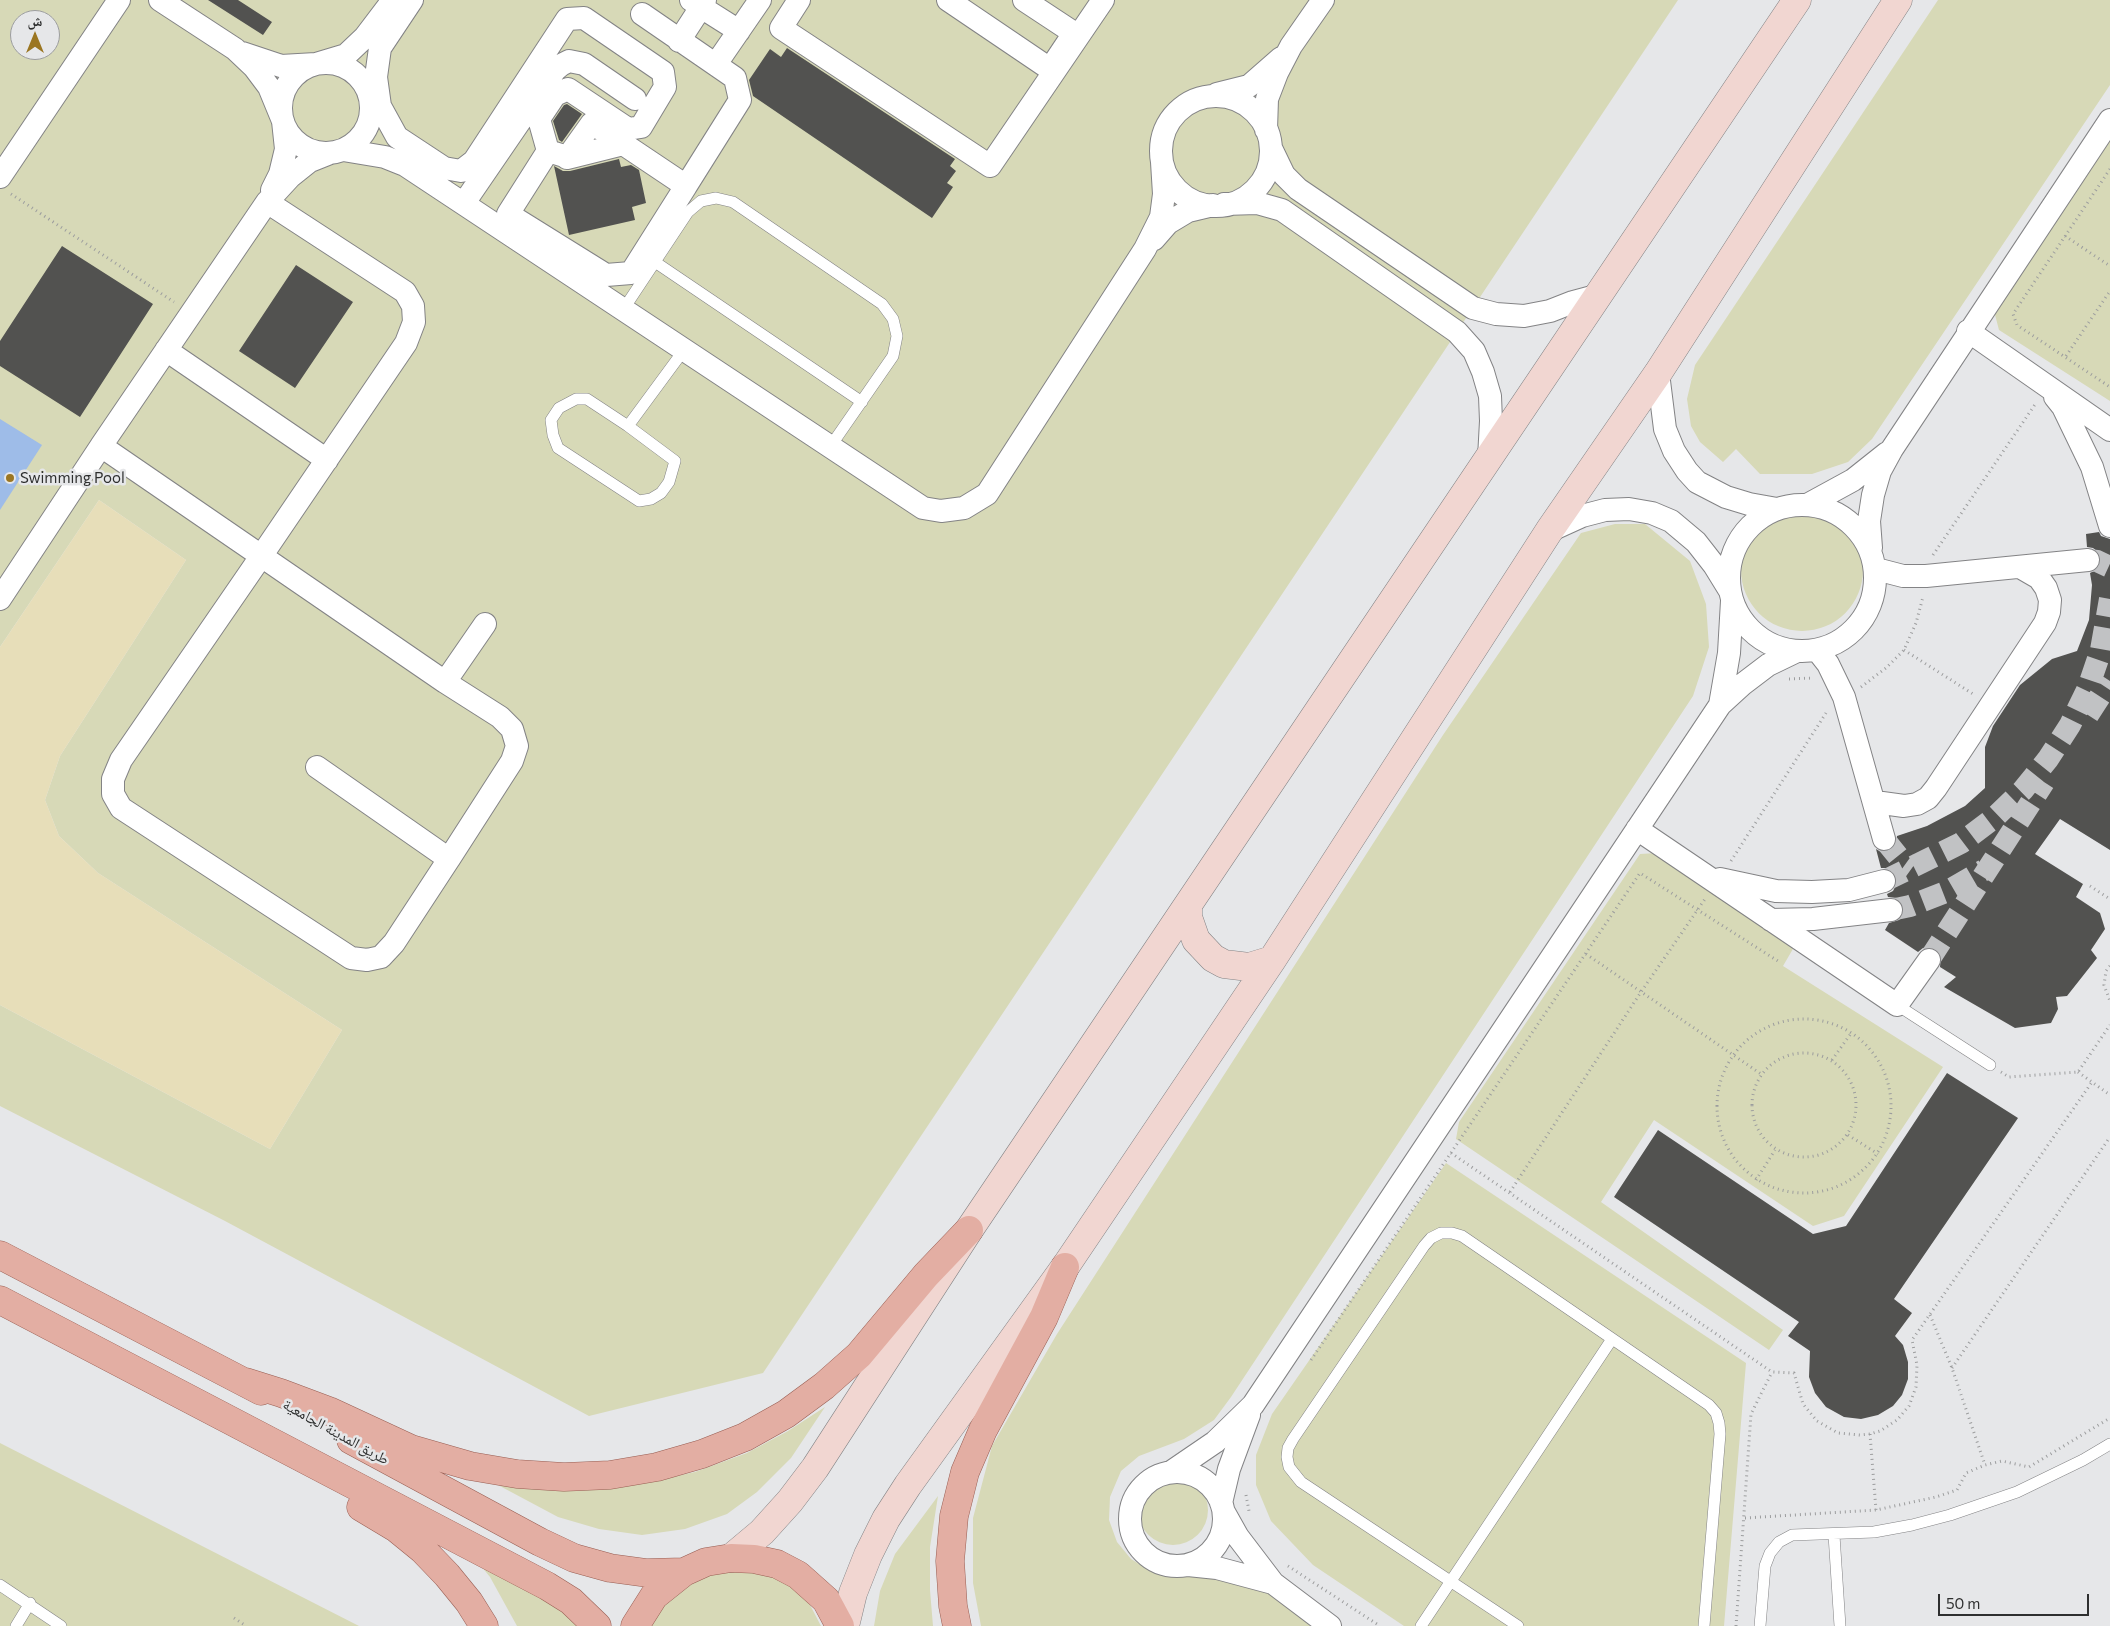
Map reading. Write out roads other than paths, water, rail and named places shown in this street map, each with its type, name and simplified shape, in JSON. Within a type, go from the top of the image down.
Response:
[{"type":"main road","points":[[246,1382],[329,1411],[411,1449],[470,1466],[517,1474],[564,1477],[610,1475],[657,1467],[702,1454],[745,1437],[786,1414],[824,1386],[859,1355],[926,1275],[969,1230]]},
{"type":"main road","name":"طريق المدينة الجامعية","points":[[0,1255],[246,1382],[540,1542],[574,1558],[610,1568],[637,1572],[684,1572]]},
{"type":"main road","points":[[957,1626],[953,1606],[950,1561],[954,1516],[965,1472],[983,1430],[1044,1317],[1065,1267]]},
{"type":"main road","points":[[0,1300],[547,1586],[571,1601],[597,1626]]},
{"type":"main road","points":[[220,1414],[272,1452],[396,1528],[447,1575],[469,1602],[484,1626]]},
{"type":"main road","points":[[636,1626],[654,1596],[684,1572],[706,1562],[731,1558],[754,1559],[777,1564],[798,1575],[826,1600],[840,1626]]},
{"type":"street","points":[[4,185],[119,0]]},
{"type":"street","points":[[160,0],[234,49],[254,67],[269,88],[289,135],[301,145],[315,152],[385,157],[405,165],[922,508],[940,512],[964,508],[987,494],[1145,249],[1161,217],[1164,194],[1161,144],[1166,126],[1177,112],[1192,101],[1249,86],[1272,68],[1291,46],[1323,0]]},
{"type":"street","points":[[412,0],[380,48],[376,77],[380,106],[397,137],[444,168],[461,170],[474,162],[567,19],[584,18],[663,72],[665,87],[641,127],[628,129],[568,89],[554,94],[539,119],[557,154]]},
{"type":"street","points":[[716,64],[760,0]]},
{"type":"street","points":[[799,0],[781,28],[990,166],[1102,0]]},
{"type":"street","points":[[948,0],[1050,69],[1074,33],[1024,0]]},
{"type":"street","points":[[731,1558],[762,1532],[790,1501],[815,1468],[969,1230],[1797,0]]},
{"type":"street","points":[[845,1626],[853,1593],[865,1563],[886,1519],[908,1485],[1065,1267],[1272,960],[1549,531],[1658,373],[1898,0]]},
{"type":"street","points":[[679,41],[699,2],[738,31]]},
{"type":"street","points":[[267,202],[280,174],[286,149],[281,107],[284,92],[291,79],[302,70],[346,55],[365,37],[388,7]]},
{"type":"street","points":[[0,599],[101,446],[267,202],[290,177],[310,161],[355,143],[364,132],[370,119],[367,62],[372,42],[388,7]]},
{"type":"street","points":[[624,44],[647,7],[679,41],[736,78],[740,100],[686,186],[631,273],[606,275],[508,214],[557,154],[592,123],[686,186]]},
{"type":"street","points":[[1145,249],[1168,223],[1188,211],[1240,200],[1253,191],[1263,179],[1269,164],[1267,99],[1291,46]]},
{"type":"street","points":[[234,49],[256,59],[281,66],[328,63],[341,65],[352,71],[362,80],[370,98],[378,128],[385,141],[405,165]]},
{"type":"street","points":[[464,204],[554,70],[561,65],[569,61],[584,64],[635,99]]},
{"type":"street","points":[[1210,96],[1227,97],[1243,103],[1257,114],[1284,175],[1298,189],[1473,308],[1496,314],[1524,316],[1550,311],[1598,295]]},
{"type":"street","points":[[1273,1583],[1217,1568],[1188,1565],[1171,1566],[1154,1561],[1141,1550],[1132,1536],[1129,1519],[1132,1502],[1141,1488],[1148,1482],[1155,1477],[1171,1472],[1215,1442],[1253,1405],[1720,705],[1768,665],[1807,651],[1835,644],[1850,634],[1863,621],[1871,605],[1876,587],[1869,520],[1873,495],[1880,471],[1892,449],[1968,331],[2110,120]]},
{"type":"street","points":[[1162,162],[1167,176],[1180,192],[1198,202],[1218,205],[1258,203],[1282,210],[1457,332],[1474,351],[1490,396],[1489,458]]},
{"type":"street","points":[[101,446],[262,556],[445,682],[500,717],[512,729],[517,746],[512,761],[394,943],[381,957],[367,960],[351,958],[121,808],[113,794],[113,779],[121,760],[262,556],[406,343],[414,322],[413,306],[405,292],[267,202]]},
{"type":"street","points":[[1968,331],[2036,390],[2063,407],[2092,467],[2110,526]]},
{"type":"street","points":[[166,350],[327,460]]},
{"type":"street","points":[[1658,373],[1665,429],[1674,451],[1687,471],[1697,482],[1726,497],[1749,504],[1777,509]]},
{"type":"street","points":[[2036,390],[2110,430]]},
{"type":"street","points":[[1809,504],[1853,480],[1892,449]]},
{"type":"street","points":[[1720,705],[1729,653],[1731,596],[1729,571],[1734,551],[1740,539],[1759,518],[1777,509],[1809,504],[1834,512],[1856,527],[1873,559],[1903,576],[1926,576],[2088,560]]},
{"type":"street","points":[[1549,531],[1582,516],[1605,510],[1629,509],[1652,513],[1671,520],[1696,542],[1714,565],[1742,620],[1756,636],[1776,647],[1807,651],[1828,664],[1844,697],[1884,838]]},
{"type":"street","points":[[1874,802],[1904,806],[1917,804],[1928,798],[2045,623],[2049,612],[2050,600],[2046,588],[2039,578],[2020,567]]},
{"type":"street","points":[[445,682],[484,624]]},
{"type":"street","points":[[317,767],[449,859]]},
{"type":"street","points":[[1637,830],[1714,879],[1771,920],[1898,1005],[1929,960]]},
{"type":"street","points":[[1714,879],[1776,891],[1812,892],[1849,890],[1884,881]]},
{"type":"street","points":[[1188,905],[1191,929],[1200,946],[1214,958],[1224,964],[1249,967],[1272,960]]},
{"type":"street","points":[[1771,920],[1813,919],[1891,910]]},
{"type":"street","points":[[1188,1565],[1204,1558],[1216,1545],[1223,1529],[1222,1507],[1231,1461],[1253,1405]]},
{"type":"street","points":[[1171,1472],[1184,1472],[1196,1476],[1207,1483],[1215,1492],[1238,1537],[1273,1583],[1330,1626]]},
{"type":"lane","points":[[623,310],[688,212],[701,201],[716,198],[733,202],[882,304],[893,319],[897,336],[893,356],[830,447]]},
{"type":"lane","points":[[655,262],[862,402]]},
{"type":"lane","points":[[628,426],[684,350]]},
{"type":"lane","points":[[576,399],[587,399],[628,426],[675,461],[669,482],[661,493],[650,499],[639,501],[558,448],[553,435],[551,420],[559,408],[576,399]]},
{"type":"lane","points":[[1898,1005],[1990,1065]]},
{"type":"lane","points":[[1518,1626],[1294,1476],[1286,1458],[1288,1448],[1293,1439],[1424,1246],[1431,1238],[1441,1233],[1452,1233],[1462,1236],[1710,1405],[1719,1423],[1704,1626]]},
{"type":"lane","points":[[1421,1626],[1612,1339]]},
{"type":"lane","points":[[1760,1626],[1765,1566],[1770,1553],[1779,1542],[1792,1536],[1874,1532],[1912,1525],[1984,1504],[2050,1477],[2110,1444]]},
{"type":"lane","points":[[1834,1535],[1840,1626]]},
{"type":"lane","points":[[0,1584],[61,1626]]},
{"type":"lane","points":[[16,1626],[30,1603]]},
{"type":"water","name":"Swimming Pool","points":[[0,419],[42,445],[0,510]]},
{"type":"tunnel","points":[[2088,560],[2097,561],[2110,567]]},
{"type":"tunnel","points":[[1884,881],[1961,843],[1994,818],[2023,790],[2048,759],[2070,725],[2088,688],[2101,650],[2110,599]]},
{"type":"tunnel","points":[[2088,715],[2110,681]]},
{"type":"tunnel","points":[[1929,960],[2044,782]]},
{"type":"tunnel","points":[[1884,839],[1901,860],[1912,868]]},
{"type":"tunnel","points":[[1891,910],[1910,906],[1946,892],[1984,870]]},
{"type":"place","name":"Swimming Pool","points":[[10,478]]}]
